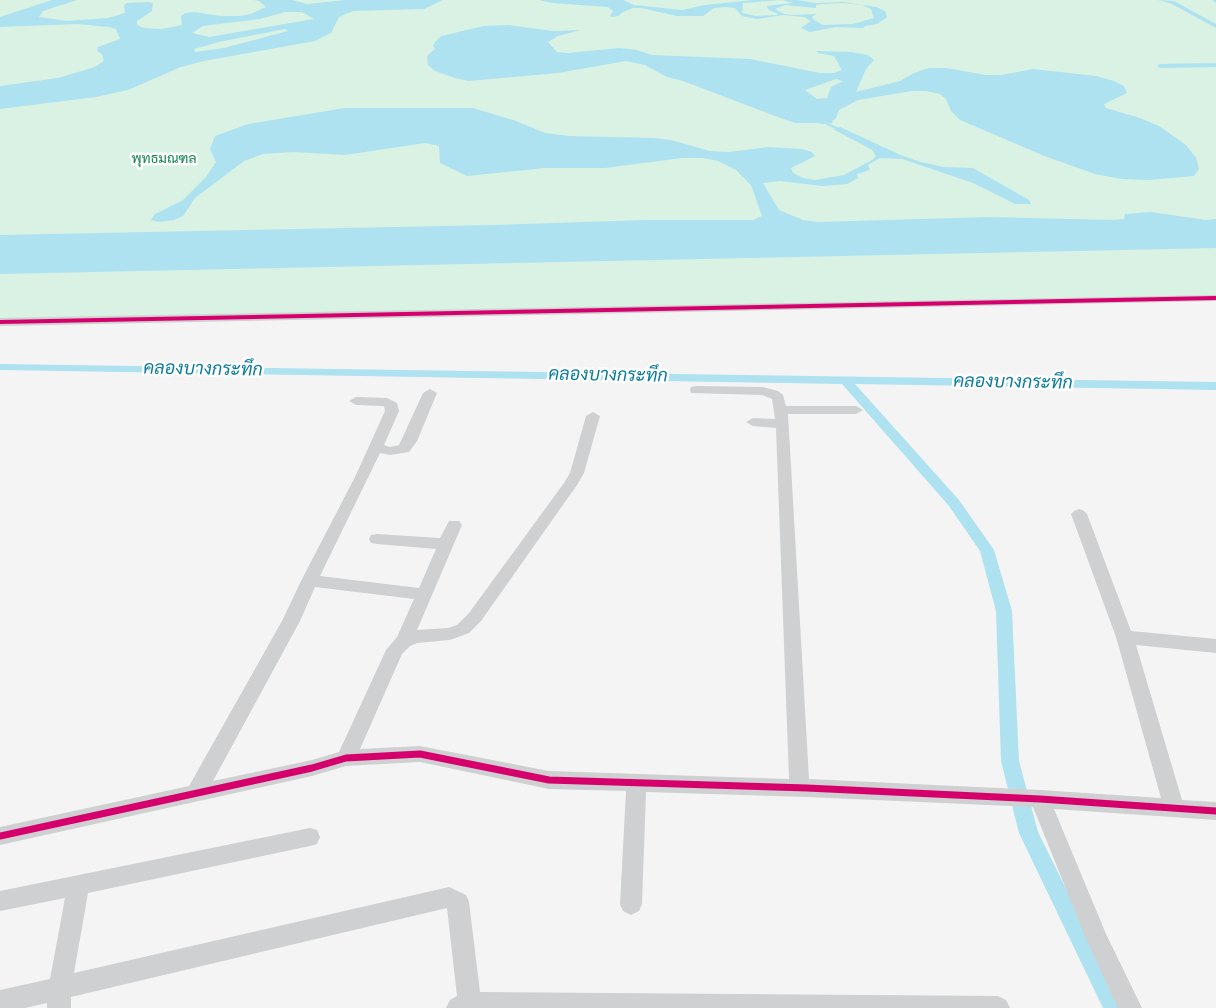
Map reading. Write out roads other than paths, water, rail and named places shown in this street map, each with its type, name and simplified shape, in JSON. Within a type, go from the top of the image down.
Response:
[{"type":"street","points":[[0,322],[1216,298]]},
{"type":"street","points":[[696,390],[763,391],[778,398],[782,417],[799,788]]},
{"type":"street","points":[[376,447],[390,451],[404,449],[410,441],[430,393]]},
{"type":"street","points":[[196,793],[291,621],[392,411],[392,406],[387,402],[356,401]]},
{"type":"street","points":[[753,422],[782,417],[856,410]]},
{"type":"street","points":[[404,641],[416,636],[450,634],[463,629],[475,617],[577,473],[593,416]]},
{"type":"street","points":[[1079,514],[1125,637],[1174,807]]},
{"type":"street","points":[[346,758],[395,650],[404,641],[454,525]]},
{"type":"street","points":[[377,539],[445,544]]},
{"type":"street","points":[[309,581],[424,594]]},
{"type":"street","points":[[1125,637],[1216,646]]},
{"type":"street","points":[[0,836],[312,768],[346,758],[420,754],[550,780],[799,788],[1040,799],[1216,811]]},
{"type":"street","points":[[631,904],[636,782]]},
{"type":"street","points":[[1040,799],[1098,941],[1130,1008]]},
{"type":"street","points":[[0,901],[310,837]]},
{"type":"street","points":[[59,998],[78,884]]},
{"type":"street","points":[[0,1002],[59,998],[449,897],[458,902],[466,1007],[498,1003],[998,1008]]},
{"type":"water","points":[[52,0],[77,0],[43,11],[39,17],[67,21],[108,18],[125,13],[124,5],[127,3],[149,2],[153,3],[152,11],[137,21],[137,25],[144,28],[162,29],[182,25],[181,16],[185,13],[195,12],[220,16],[240,16],[251,14],[266,7],[259,1],[254,0],[292,0],[307,4],[346,0],[443,0],[424,9],[353,11],[339,17],[331,33],[315,41],[204,61],[181,67],[128,90],[96,97],[0,109],[0,86],[58,78],[95,67],[104,61],[102,54],[97,51],[98,47],[120,39],[116,29],[109,27],[77,24],[0,27],[0,17]],"holes":[[[285,12],[302,12],[314,19],[209,37],[192,33],[203,26],[260,19]],[[285,29],[288,31],[224,48],[195,52],[194,49]]]},
{"type":"water","points":[[539,0],[623,0],[634,5],[682,10],[705,5],[753,0],[782,0],[797,0],[815,3],[844,2],[876,7],[885,11],[887,17],[877,24],[863,28],[836,27],[810,32],[801,28],[811,21],[804,17],[783,15],[757,19],[742,16],[735,8],[714,8],[703,16],[677,16],[633,8],[612,17],[610,16],[613,11],[608,7],[552,3]],"holes":[[[782,0],[793,3],[766,6],[769,10],[779,14],[776,15],[755,16],[742,13],[743,3]],[[844,3],[862,5],[871,9],[874,18],[853,24],[823,25],[812,17],[816,14],[784,14],[775,9],[785,5],[816,8],[816,5]]]},
{"type":"water","points":[[508,25],[553,31],[581,30],[558,36],[548,42],[557,52],[568,53],[619,48],[637,50],[652,55],[750,59],[820,73],[834,73],[842,70],[834,56],[818,53],[817,51],[851,52],[868,55],[874,60],[866,69],[856,92],[900,81],[914,73],[929,68],[946,68],[986,75],[1002,75],[1033,69],[1096,76],[1124,86],[1127,93],[1104,104],[1106,108],[1159,126],[1186,145],[1196,158],[1199,169],[1194,176],[1149,180],[1122,179],[1095,174],[1047,157],[960,120],[951,111],[946,99],[940,94],[926,91],[912,91],[858,100],[839,110],[836,118],[832,121],[833,123],[795,123],[683,81],[667,77],[645,65],[626,61],[558,73],[469,81],[435,71],[428,65],[427,56],[435,49],[433,46],[441,36],[484,26]],"holes":[[[836,79],[843,81],[831,87],[827,98],[817,99],[805,90]]]},
{"type":"water","points":[[345,108],[473,108],[516,121],[545,133],[570,136],[654,138],[671,140],[710,151],[729,152],[769,147],[802,149],[812,152],[815,156],[791,168],[793,173],[803,178],[815,180],[844,175],[876,156],[872,150],[833,129],[840,127],[903,156],[921,162],[944,167],[973,168],[1029,200],[1031,204],[1015,204],[973,183],[902,159],[880,158],[868,165],[870,170],[857,174],[858,178],[847,184],[822,186],[780,181],[763,183],[779,210],[803,220],[818,222],[988,217],[1113,220],[1124,219],[1125,214],[1150,212],[1206,220],[1216,219],[1216,248],[0,274],[0,235],[645,220],[753,220],[762,216],[751,185],[736,170],[718,161],[703,158],[682,158],[605,168],[545,168],[467,176],[440,163],[439,146],[425,143],[345,155],[293,152],[263,154],[244,161],[195,198],[183,216],[174,220],[159,222],[151,220],[155,214],[183,200],[206,177],[216,162],[210,149],[215,136],[248,124]]},
{"type":"waterway","points":[[1161,0],[1172,2],[1216,26]]},
{"type":"waterway","points":[[1160,66],[1216,65]]},
{"type":"waterway","points":[[827,124],[837,128]]},
{"type":"waterway","name":"คลองบางกระทึก","points":[[0,367],[845,380]]},
{"type":"waterway","name":"คลองบางกระทึก","points":[[845,380],[1216,386]]},
{"type":"waterway","points":[[845,380],[954,503],[987,550],[1004,611],[1010,761],[1029,833],[1114,1008]]},
{"type":"park label","name":"พุทธมณฑล","points":[[164,159]]}]
